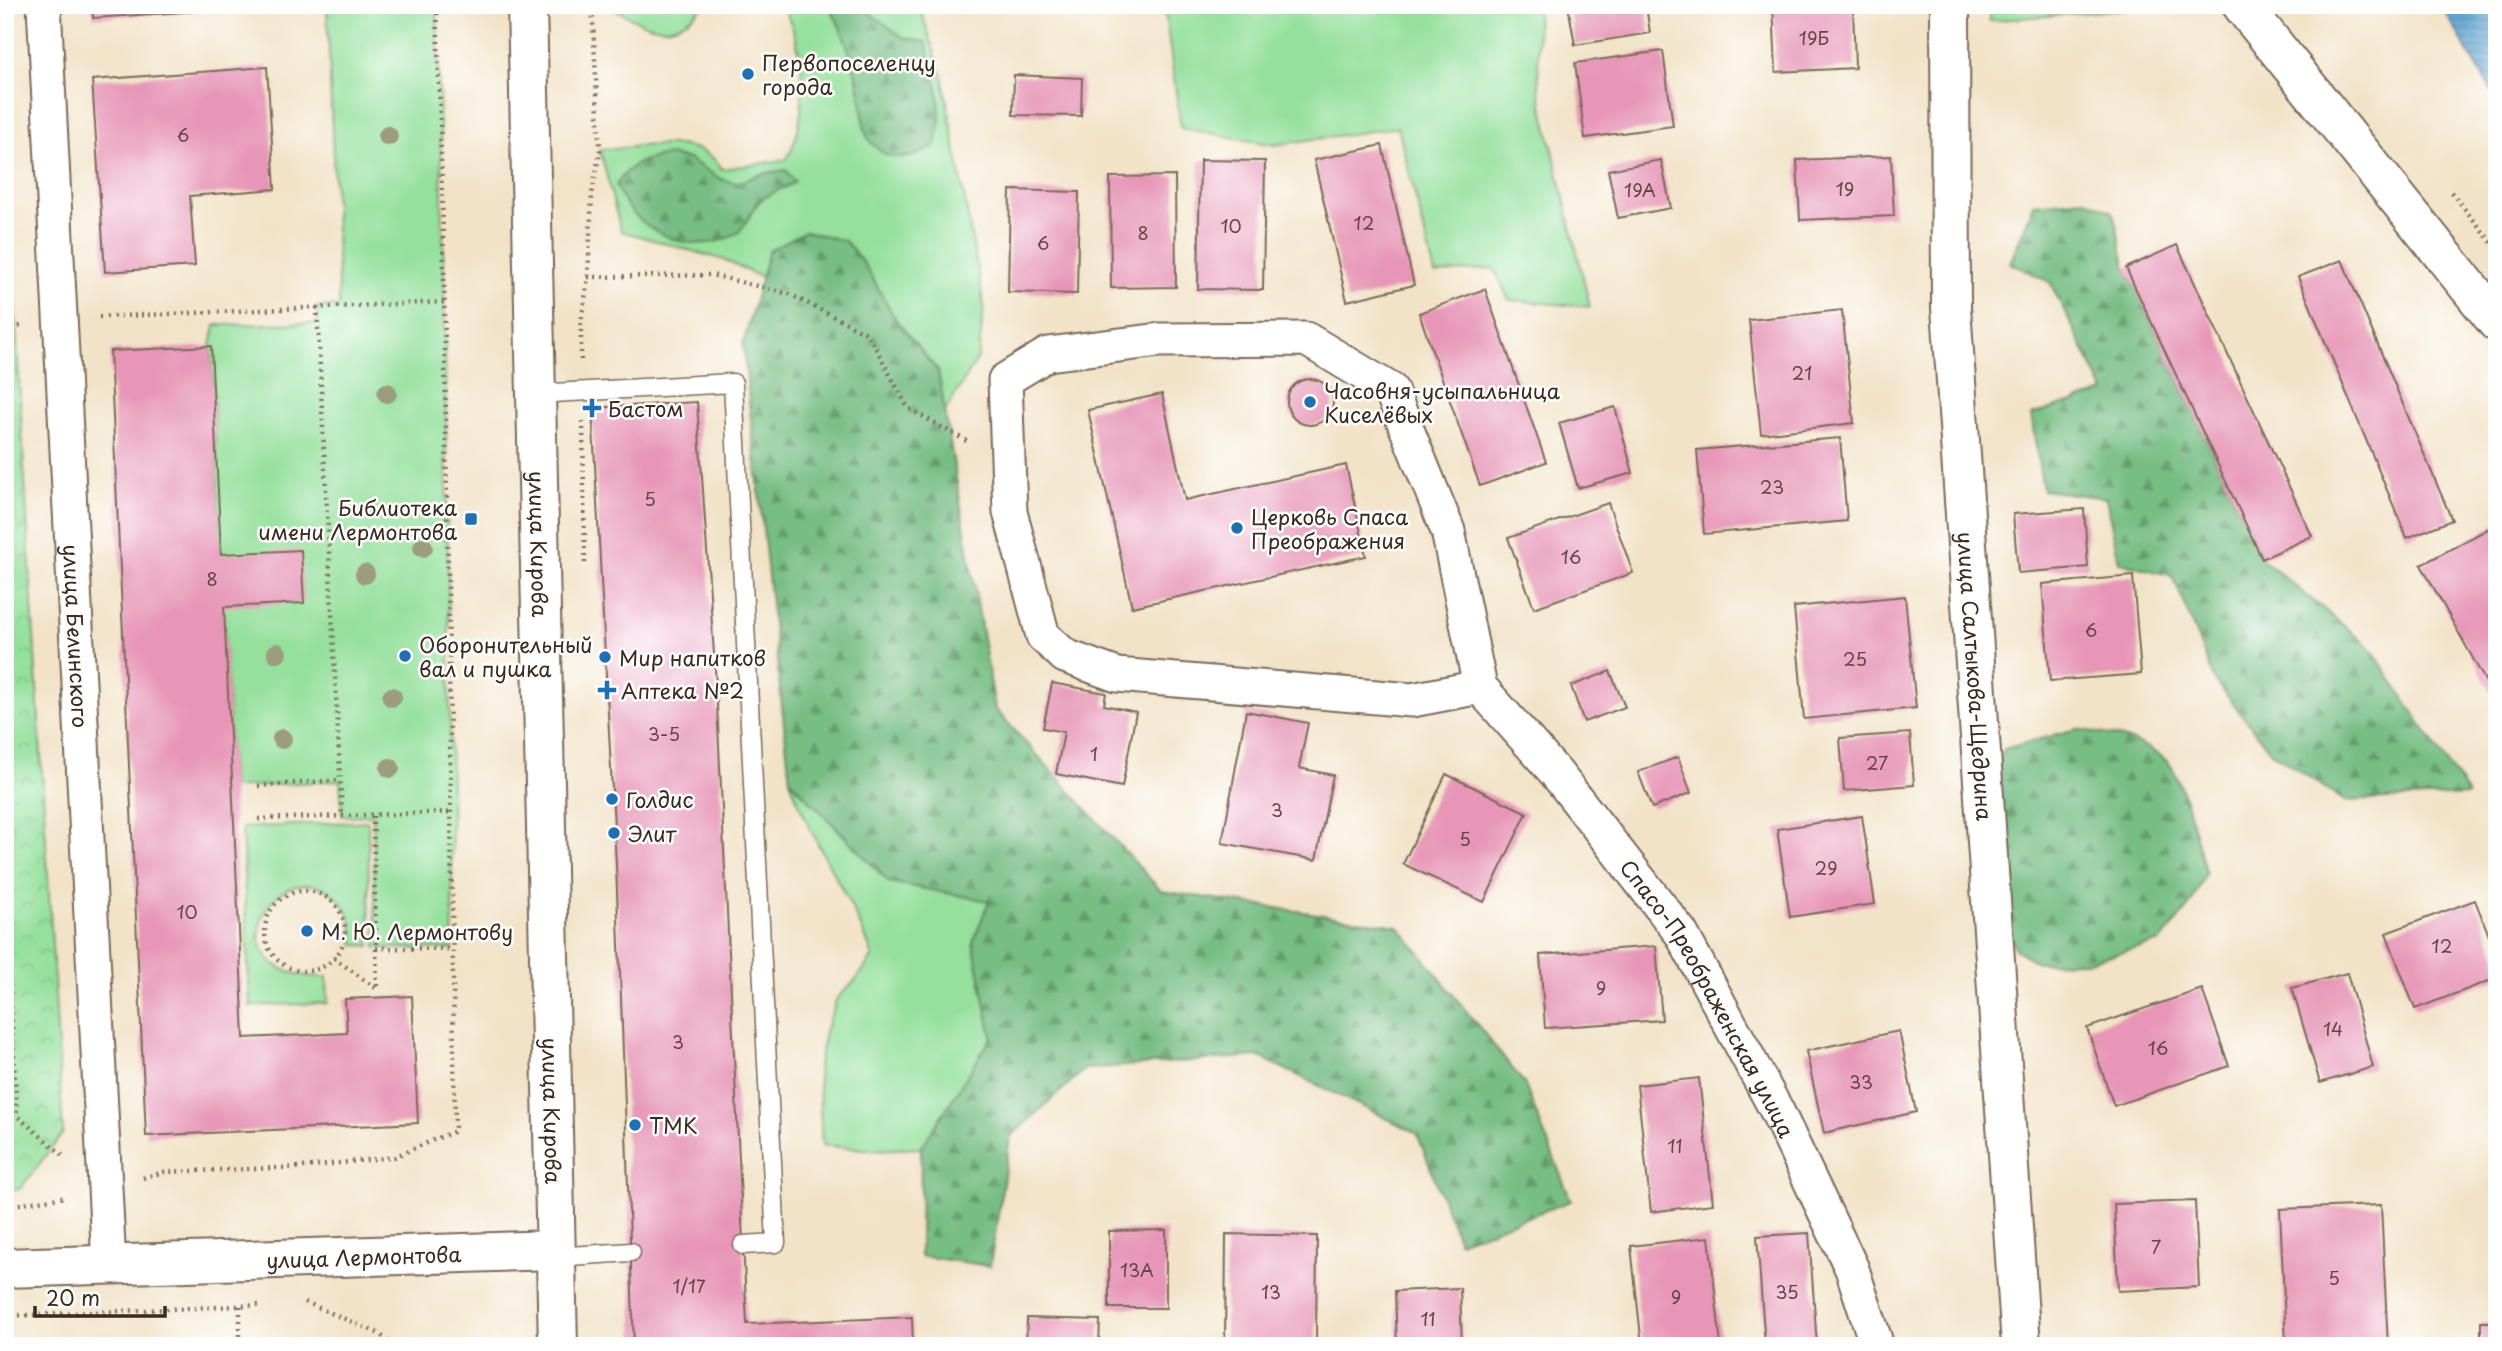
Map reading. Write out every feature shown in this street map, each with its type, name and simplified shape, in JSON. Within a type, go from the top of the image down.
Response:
[{"type":"main road","name":"улица Кирова","points":[[527,5],[553,1254],[558,1346]]},
{"type":"main road","name":"улица Салтыкова-Щедрина","points":[[1950,5],[1951,307],[2021,1346]]},
{"type":"main road","points":[[2242,5],[2497,322]]},
{"type":"main road","name":"улица Лермонтова","points":[[5,1268],[553,1254]]},
{"type":"street","name":"улица Белинского","points":[[44,5],[109,1265]]},
{"type":"street","name":"Спасо-Преображенская улица","points":[[1480,687],[1412,700],[1117,675],[1065,656],[1043,636],[1010,512],[1005,380],[1048,355],[1160,340],[1306,339],[1391,390],[1448,531],[1480,687],[1556,773],[1681,933],[1777,1111],[1852,1269],[1877,1346]]},
{"type":"lane","points":[[535,394],[733,383],[776,1243],[743,1245]]},
{"type":"lane","points":[[553,1254],[631,1252]]},
{"type":"path","points":[[5,1206],[105,1190],[164,1172],[303,1167],[394,1157],[455,1130],[444,302],[437,5]]},
{"type":"path","points":[[581,324],[588,277],[592,194],[600,150],[592,5]]},
{"type":"path","points":[[588,277],[712,275],[789,294],[868,334],[908,408],[975,447],[1007,459]]},
{"type":"path","points":[[5,329],[60,318],[444,302]]},
{"type":"path","points":[[317,307],[342,816]]},
{"type":"path","points":[[258,786],[340,780]]},
{"type":"path","points":[[258,819],[451,812]]},
{"type":"path","points":[[334,958],[377,989],[373,815]]},
{"type":"path","points":[[308,890],[321,893],[333,901],[342,913],[345,926],[344,940],[334,958],[317,970],[303,971],[277,960],[265,939],[267,915],[274,905],[294,892],[308,890]]},
{"type":"path","points":[[5,894],[17,1116]]},
{"type":"path","points":[[376,948],[453,949]]},
{"type":"path","points":[[5,1116],[17,1116],[105,1190]]},
{"type":"path","points":[[293,1303],[303,1302],[378,1333],[394,1346]]},
{"type":"path","points":[[5,1316],[271,1304]]},
{"type":"path","points":[[240,1306],[240,1346]]},
{"type":"green space","points":[[327,5],[437,5],[444,270],[453,949],[376,948],[373,815],[342,816],[340,780],[232,788],[211,346],[215,325],[317,323],[317,307],[339,306]]},
{"type":"green space","points":[[613,5],[704,5],[681,23],[660,28],[614,9]]},
{"type":"green space","points":[[782,5],[919,5],[942,74],[984,306],[978,358],[944,413],[938,371],[896,320],[865,265],[769,251],[761,277],[724,260],[621,231],[600,150],[667,144],[683,146],[712,157],[722,169],[786,160],[799,125],[802,83],[796,41]]},
{"type":"green space","points":[[1164,5],[1537,5],[1539,92],[1590,307],[1509,300],[1494,268],[1435,274],[1398,127],[1274,145],[1181,128]]},
{"type":"green space","points":[[1989,5],[2147,5],[2148,7],[1989,21]]},
{"type":"green space","points":[[860,6],[903,37],[926,42],[938,93],[940,118],[936,145],[927,150],[908,157],[890,156],[874,145],[865,132],[853,64],[832,11]]},
{"type":"green space","points":[[5,140],[63,1133],[20,1189],[5,1190]]},
{"type":"green space","points":[[668,155],[689,159],[721,179],[737,183],[761,174],[786,170],[795,182],[761,200],[736,234],[701,244],[683,242],[649,227],[624,201],[616,185],[626,172],[638,163]]},
{"type":"green space","points":[[2085,199],[2113,212],[2126,268],[2262,559],[2370,647],[2468,795],[2345,801],[2271,752],[2214,679],[2173,576],[2119,562],[2106,498],[2043,490],[2031,415],[2105,392],[2050,282],[2010,263],[2034,204]]},
{"type":"green space","points":[[805,231],[845,241],[865,265],[896,320],[938,371],[995,709],[1161,891],[1398,926],[1524,1083],[1571,1201],[1459,1242],[1417,1133],[1258,1056],[1085,1069],[1010,1137],[990,1266],[920,1256],[921,1148],[992,1037],[973,942],[989,901],[889,882],[790,780],[743,344],[769,251]]},
{"type":"green space","points":[[2076,729],[2136,743],[2167,761],[2184,796],[2206,874],[2190,905],[2160,942],[2085,962],[2038,963],[2015,949],[2005,911],[1992,780],[2004,749]]},
{"type":"green space","points":[[790,780],[889,882],[989,901],[973,942],[992,1037],[921,1148],[873,1150],[822,1145],[818,1066],[825,1032],[837,998],[856,980],[873,956],[854,912],[809,826]]},
{"type":"green space","points":[[368,821],[370,946],[353,945],[350,919],[345,907],[336,897],[313,885],[291,887],[273,900],[262,918],[259,939],[268,958],[290,972],[327,977],[328,1003],[250,1006],[242,828]]},
{"type":"water","points":[[2441,5],[2497,5],[2497,100]]},
{"type":"building","points":[[92,5],[199,5],[199,11],[93,18]]},
{"type":"building","points":[[1568,5],[1646,5],[1650,33],[1575,45]]},
{"type":"building","points":[[1773,5],[1853,5],[1855,68],[1776,72]]},
{"type":"building","points":[[1663,51],[1673,126],[1585,138],[1575,63]]},
{"type":"building","points":[[267,67],[275,189],[190,196],[195,266],[105,272],[92,80]]},
{"type":"building","points":[[1014,75],[1082,78],[1081,116],[1013,115]]},
{"type":"building","points":[[1382,145],[1414,285],[1347,301],[1314,160]]},
{"type":"building","points":[[1891,156],[1894,216],[1800,220],[1797,160]]},
{"type":"building","points":[[1200,160],[1265,161],[1263,290],[1198,289]]},
{"type":"building","points":[[1661,160],[1671,208],[1618,218],[1608,170]]},
{"type":"building","points":[[1175,176],[1176,287],[1111,288],[1110,177]]},
{"type":"building","points":[[1010,190],[1079,192],[1077,294],[1008,292]]},
{"type":"building","points":[[2177,245],[2312,536],[2262,559],[2126,268]]},
{"type":"building","points":[[2342,260],[2452,520],[2407,538],[2298,277]]},
{"type":"building","points":[[1485,289],[1546,462],[1480,486],[1419,313]]},
{"type":"building","points":[[1842,310],[1854,423],[1761,434],[1749,320]]},
{"type":"building","points":[[211,346],[221,554],[301,550],[304,603],[224,607],[244,1038],[347,1033],[345,999],[412,996],[418,1123],[146,1136],[110,351]]},
{"type":"building","name":"Часовня-усыпальница Киселёвых","points":[[1310,379],[1326,386],[1333,402],[1326,418],[1310,425],[1294,418],[1287,402],[1294,386]]},
{"type":"building","name":"Церковь Спаса Преображения","points":[[1162,394],[1185,500],[1346,465],[1366,556],[1132,607],[1088,410]]},
{"type":"building","points":[[697,402],[716,684],[747,1324],[912,1317],[913,1346],[634,1346],[616,865],[592,408]]},
{"type":"building","points":[[1615,407],[1633,473],[1578,488],[1559,423]]},
{"type":"building","points":[[1840,438],[1847,521],[1704,534],[1697,450]]},
{"type":"building","points":[[1608,503],[1633,573],[1534,608],[1508,538]]},
{"type":"building","points":[[2084,509],[2088,567],[2018,573],[2013,514]]},
{"type":"building","points":[[2497,524],[2497,702],[2421,565]]},
{"type":"building","points":[[2133,576],[2141,674],[2050,681],[2042,584]]},
{"type":"building","points":[[1905,596],[1916,708],[1804,719],[1794,607]]},
{"type":"building","points":[[1610,671],[1625,707],[1584,722],[1571,686]]},
{"type":"building","points":[[1052,683],[1106,693],[1104,705],[1136,712],[1122,787],[1056,774],[1064,732],[1043,728]]},
{"type":"building","points":[[1246,711],[1308,723],[1299,768],[1333,775],[1316,860],[1222,843]]},
{"type":"building","points":[[1910,733],[1914,785],[1844,791],[1840,738]]},
{"type":"building","points":[[1678,757],[1691,793],[1652,808],[1638,772]]},
{"type":"building","points":[[1446,774],[1527,813],[1484,902],[1403,864]]},
{"type":"building","points":[[1862,816],[1875,904],[1790,917],[1777,829]]},
{"type":"building","points":[[2475,900],[2497,956],[2497,978],[2415,1009],[2386,933]]},
{"type":"building","points":[[1656,946],[1662,1020],[1545,1028],[1540,955]]},
{"type":"building","points":[[2347,973],[2373,1067],[2320,1083],[2292,988]]},
{"type":"building","points":[[2202,989],[2229,1066],[2114,1106],[2087,1028]]},
{"type":"building","points":[[1899,1031],[1916,1112],[1824,1133],[1806,1051]]},
{"type":"building","points":[[1699,1078],[1713,1204],[1651,1212],[1637,1085]]},
{"type":"building","points":[[2195,1201],[2199,1287],[2118,1291],[2114,1204]]},
{"type":"building","points":[[2381,1205],[2388,1346],[2286,1346],[2280,1209]]},
{"type":"building","points":[[1166,1230],[1166,1308],[1109,1308],[1109,1231]]},
{"type":"building","points":[[1809,1233],[1817,1346],[1765,1346],[1757,1236]]},
{"type":"building","points":[[1226,1234],[1317,1236],[1316,1346],[1225,1346]]},
{"type":"building","points":[[1709,1237],[1721,1346],[1642,1346],[1631,1246]]},
{"type":"building","points":[[1460,1288],[1462,1346],[1397,1346],[1395,1291]]},
{"type":"building","points":[[1027,1318],[1100,1320],[1099,1346],[1026,1346]]},
{"type":"building","points":[[2481,1322],[2497,1322],[2497,1346],[2481,1346]]},
{"type":"place","name":"Первопоселенцу города","points":[[748,74]]},
{"type":"place","name":"Часовня-усыпальница Киселёвых","points":[[1310,402]]},
{"type":"place","name":"Бастом","points":[[592,408]]},
{"type":"place","name":"Библиотека имени Лермонтова","points":[[471,519]]},
{"type":"place","name":"Церковь Спаса Преображения","points":[[1237,528]]},
{"type":"place","name":"Оборонительный вал и пушка","points":[[405,656]]},
{"type":"place","name":"Мир напитков","points":[[605,657]]},
{"type":"place","name":"Аптека №2","points":[[607,690]]},
{"type":"place","name":"Голдис","points":[[612,799]]},
{"type":"place","name":"Элит","points":[[614,833]]},
{"type":"place","name":"М. Ю. Лермонтову","points":[[307,931]]},
{"type":"place","name":"ТМК","points":[[635,1125]]}]
